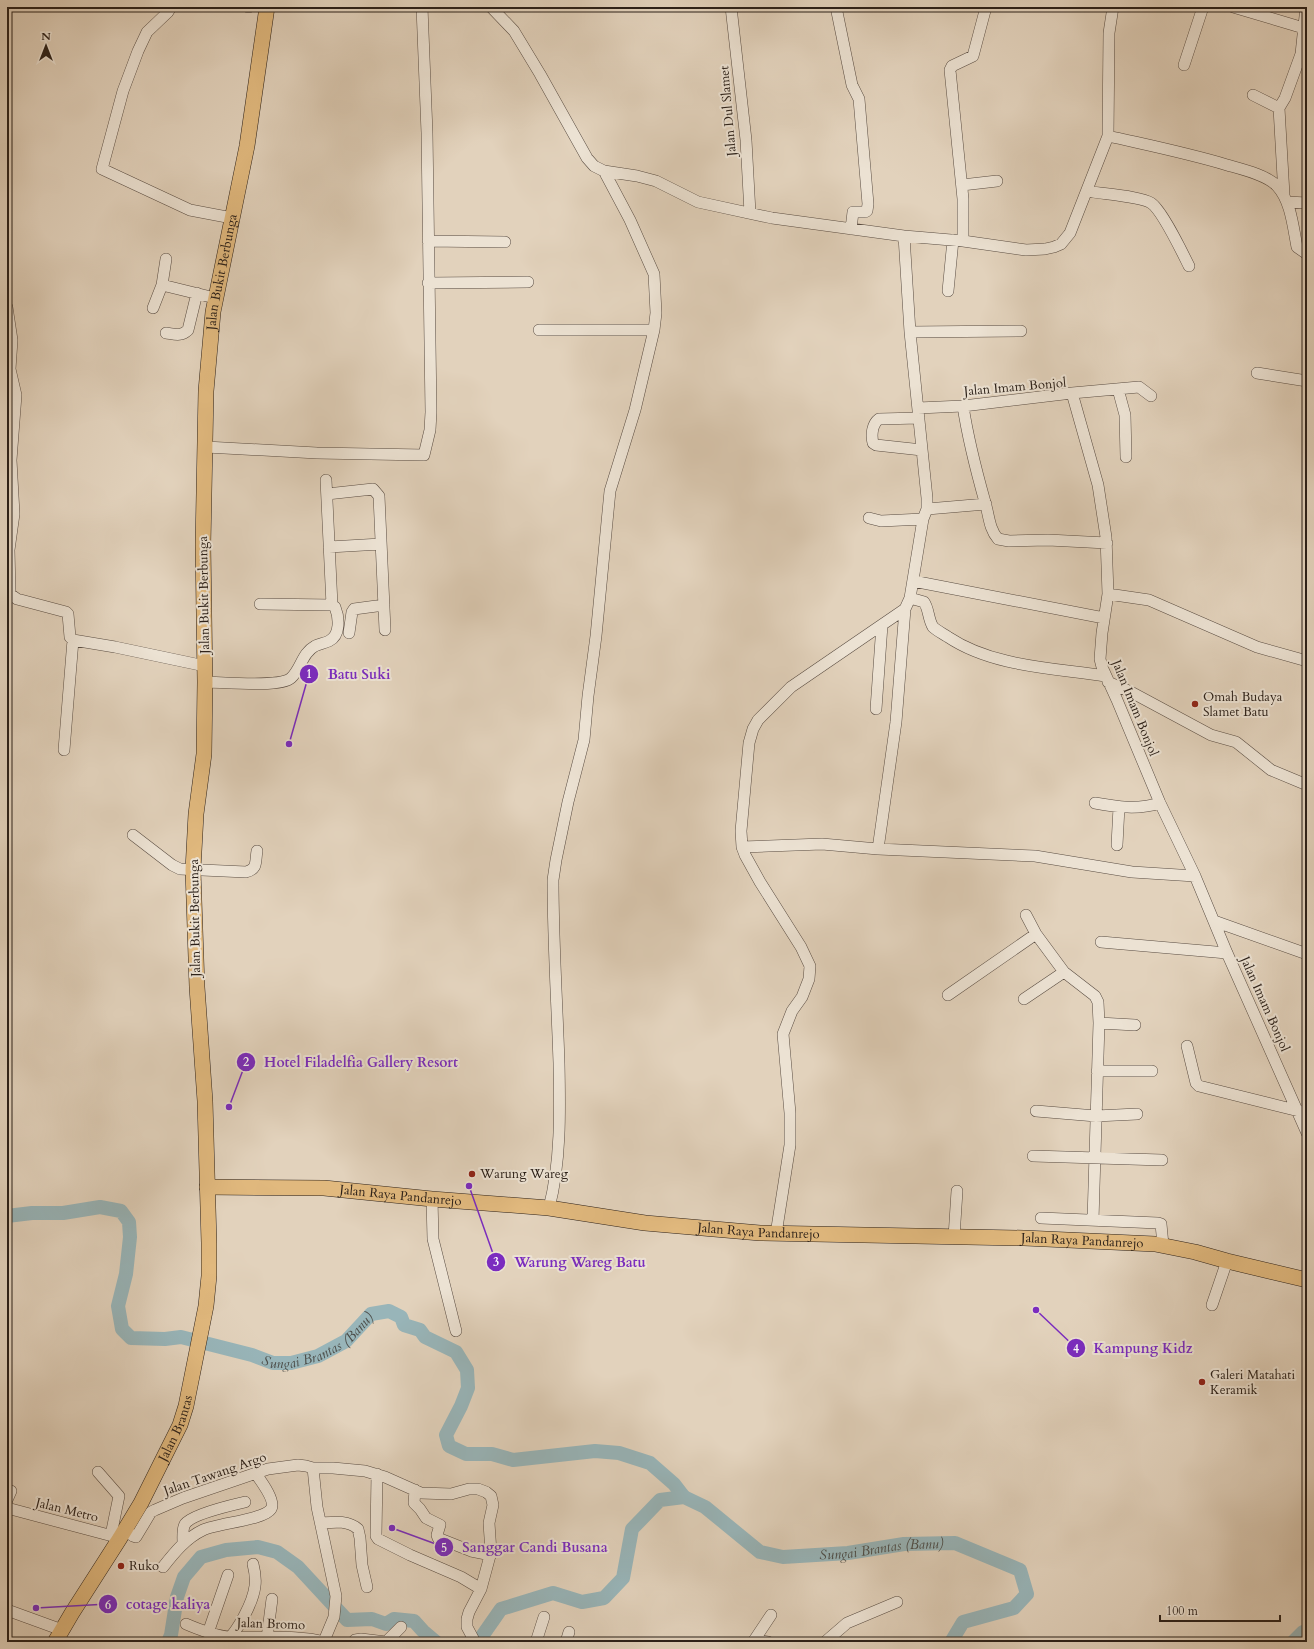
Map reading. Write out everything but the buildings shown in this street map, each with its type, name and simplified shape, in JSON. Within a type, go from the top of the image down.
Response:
[{"type":"main road","name":"Jalan Bukit Berbunga","points":[[207,1187],[205,1101],[197,987],[194,870],[196,814],[204,754],[205,666],[203,545],[206,391],[215,298],[253,110],[267,7]]},
{"type":"main road","name":"Jalan Raya Pandanrejo","points":[[207,1187],[324,1188],[432,1199],[549,1208],[645,1222],[755,1233],[1024,1238],[1163,1245],[1307,1280]]},
{"type":"main road","name":"Jalan Brantas","points":[[59,1636],[119,1534],[141,1503],[180,1425],[183,1416],[204,1321],[209,1276],[207,1187]]},
{"type":"street","points":[[171,7],[168,12],[147,32],[138,51],[123,91],[102,169],[190,210],[232,218]]},
{"type":"street","points":[[206,447],[316,453],[424,455],[431,421],[426,104],[422,7]]},
{"type":"street","points":[[491,7],[514,31],[587,158],[594,166],[604,171],[656,181],[698,202],[766,217],[851,223],[904,236],[960,236],[1026,250],[1054,247],[1061,244],[1070,233],[1108,136],[1109,33],[1114,7]]},
{"type":"street","name":"Jalan Dul Slamet","points":[[732,7],[746,140],[750,213]]},
{"type":"street","points":[[836,7],[852,85],[859,99],[868,204],[866,212],[853,212],[851,223]]},
{"type":"street","points":[[948,291],[960,236],[962,185],[950,70],[952,66],[971,58],[974,54],[986,7]]},
{"type":"street","points":[[1184,65],[1203,7]]},
{"type":"street","points":[[1234,7],[1306,29]]},
{"type":"street","points":[[1306,7],[1306,29],[1301,54],[1285,98],[1279,108],[1286,199],[1297,247],[1307,254]]},
{"type":"street","points":[[1253,95],[1279,108]]},
{"type":"street","points":[[1108,136],[1197,156],[1239,168],[1258,175],[1276,185],[1286,199],[1307,203]]},
{"type":"street","points":[[549,1208],[553,1190],[556,1162],[560,1105],[557,980],[553,924],[553,880],[568,802],[584,740],[610,491],[635,410],[654,330],[656,313],[654,274],[630,220],[604,171]]},
{"type":"street","points":[[962,185],[997,181]]},
{"type":"street","points":[[1087,191],[1136,198],[1151,203],[1160,214],[1189,266]]},
{"type":"street","points":[[878,849],[896,722],[905,609],[910,598],[927,498],[910,332],[904,236]]},
{"type":"street","points":[[428,242],[505,242]]},
{"type":"street","points":[[153,308],[162,285],[166,259]]},
{"type":"street","points":[[428,283],[528,282]]},
{"type":"street","points":[[162,285],[215,298]]},
{"type":"street","points":[[166,333],[179,335],[184,334],[188,330],[197,293]]},
{"type":"street","points":[[7,307],[12,340],[10,369],[16,396],[11,460],[14,514],[9,550],[9,593],[17,599],[66,612],[69,617],[70,637],[73,640],[64,750]]},
{"type":"street","points":[[539,330],[654,330]]},
{"type":"street","points":[[910,332],[1021,331]]},
{"type":"street","points":[[1257,373],[1307,381]]},
{"type":"street","points":[[1072,393],[1139,387],[1151,396]]},
{"type":"street","points":[[1118,389],[1125,415],[1126,457]]},
{"type":"street","name":"Jalan Imam Bonjol","points":[[922,450],[876,445],[873,443],[872,438],[874,425],[879,419],[963,406],[1072,393],[1098,485],[1106,543],[1108,594],[1100,659],[1107,679],[1160,803],[1195,876],[1227,954],[1302,1112],[1307,1133]]},
{"type":"street","points":[[963,406],[968,438],[992,529],[998,539],[1009,541],[1048,540],[1106,543]]},
{"type":"street","points":[[205,682],[245,684],[280,682],[288,680],[292,677],[307,652],[315,646],[330,641],[335,637],[338,627],[335,608],[332,605],[326,480]]},
{"type":"street","points":[[327,494],[373,489],[377,491],[379,496],[385,630]]},
{"type":"street","points":[[869,518],[881,521],[986,504]]},
{"type":"street","points":[[329,547],[381,544]]},
{"type":"street","points":[[913,582],[1104,618]]},
{"type":"street","points":[[1108,594],[1149,600],[1257,647],[1307,661]]},
{"type":"street","points":[[910,598],[924,602],[928,608],[929,616],[934,628],[976,653],[1029,666],[1107,679],[1211,735],[1236,742],[1271,770],[1307,786]]},
{"type":"street","points":[[260,604],[332,605]]},
{"type":"street","points":[[349,633],[352,612],[354,609],[384,605]]},
{"type":"street","points":[[776,1234],[790,1145],[790,1113],[783,1034],[792,1011],[802,997],[809,979],[810,966],[795,937],[760,882],[742,847],[741,825],[752,729],[758,720],[791,687],[905,609]]},
{"type":"street","points":[[876,709],[882,625]]},
{"type":"street","points":[[73,640],[115,647],[205,666]]},
{"type":"street","points":[[1095,803],[1119,807],[1140,808],[1160,803]]},
{"type":"street","points":[[1117,846],[1119,807]]},
{"type":"street","points":[[133,835],[177,869],[246,872],[255,868],[257,852]]},
{"type":"street","points":[[742,847],[822,844],[878,849],[1035,856],[1132,872],[1195,876]]},
{"type":"street","points":[[1026,915],[1036,934],[1064,972],[1097,999],[1099,1023],[1093,1220]]},
{"type":"street","points":[[1214,921],[1307,954]]},
{"type":"street","points":[[948,995],[1036,934]]},
{"type":"street","points":[[1101,942],[1227,954]]},
{"type":"street","points":[[1024,999],[1064,972]]},
{"type":"street","points":[[1099,1023],[1135,1025]]},
{"type":"street","points":[[1187,1046],[1196,1083],[1199,1086],[1302,1112]]},
{"type":"street","points":[[1097,1071],[1152,1071]]},
{"type":"street","points":[[1036,1112],[1096,1116],[1137,1114]]},
{"type":"street","points":[[1033,1156],[1162,1160]]},
{"type":"street","points":[[954,1237],[957,1191]]},
{"type":"street","points":[[432,1199],[433,1239],[456,1331]]},
{"type":"street","points":[[1041,1218],[1158,1223],[1161,1224],[1162,1228],[1163,1245]]},
{"type":"street","points":[[1212,1304],[1227,1261]]},
{"type":"street","name":"Jalan Tawang Argo","points":[[119,1534],[136,1536],[151,1512],[194,1494],[268,1469],[290,1466],[353,1469],[377,1474],[421,1493],[451,1494],[469,1489],[478,1489],[491,1496],[493,1505],[489,1523],[491,1555],[481,1589],[468,1612],[467,1627],[473,1638]]},
{"type":"street","name":"Jalan Bromo","points":[[186,1624],[228,1640],[303,1638],[325,1642],[334,1617],[336,1596],[317,1507],[313,1468]]},
{"type":"street","points":[[98,1472],[119,1496],[119,1534]]},
{"type":"street","points":[[162,1567],[183,1543],[204,1530],[259,1517],[270,1510],[272,1506],[271,1499],[256,1474]]},
{"type":"street","points":[[377,1474],[376,1536],[410,1555],[461,1577],[481,1589]]},
{"type":"street","points":[[415,1490],[414,1503],[426,1518],[440,1525],[437,1535],[438,1538],[471,1551],[491,1555]]},
{"type":"street","points":[[183,1543],[184,1528],[188,1521],[211,1511],[244,1502]]},
{"type":"street","name":"Jalan Metro","points":[[7,1508],[119,1534]]},
{"type":"street","points":[[321,1523],[350,1523],[358,1529],[362,1565],[367,1587]]},
{"type":"street","points":[[228,1640],[242,1618],[254,1591],[256,1575],[253,1564]]},
{"type":"street","points":[[200,1642],[207,1632],[228,1575]]},
{"type":"street","points":[[267,1638],[272,1599]]},
{"type":"street","points":[[825,1642],[847,1623],[897,1602]]},
{"type":"street","points":[[7,1610],[59,1636]]},
{"type":"street","points":[[768,1642],[754,1641],[771,1615]]},
{"type":"street","points":[[536,1642],[544,1616]]},
{"type":"street","points":[[353,1642],[361,1639],[386,1642],[401,1627]]},
{"type":"waterway","name":"Sungai Brantas (Banu)","points":[[7,1216],[32,1213],[63,1213],[100,1207],[121,1211],[129,1222],[130,1237],[126,1274],[118,1306],[122,1329],[131,1338],[165,1339],[181,1337],[252,1355],[273,1363],[291,1363],[318,1356],[346,1341],[371,1314],[389,1311],[401,1317],[404,1325],[420,1330],[425,1337],[456,1352],[467,1370],[468,1388],[461,1406],[446,1435],[449,1446],[466,1454],[492,1454],[513,1460],[595,1451],[619,1453],[650,1463],[674,1484],[684,1497]]},
{"type":"waterway","name":"Sungai Brantas (Banu)","points":[[478,1642],[501,1609],[553,1593],[582,1602],[604,1598],[623,1578],[632,1529],[660,1500],[684,1497],[705,1507],[760,1552],[783,1557],[848,1553],[904,1544],[955,1543],[1020,1570],[1027,1594],[1014,1608],[963,1622],[951,1642]]},
{"type":"waterway","name":"Sungai Brantas (Banu)","points":[[168,1642],[171,1635],[177,1597],[184,1577],[201,1557],[226,1550],[258,1547],[277,1552],[298,1567],[347,1620],[372,1619],[386,1624],[394,1619],[414,1621],[436,1642]]},
{"type":"waterway","name":"Sungai Brantas (Banu)","points":[[1293,1642],[1303,1632],[1307,1631]]},
{"type":"place","name":"Omah Budaya Slamet Batu","points":[[1195,704]]},
{"type":"place","name":"Batu Suki","points":[[289,744]]},
{"type":"place","name":"Hotel Filadelfia Gallery Resort","points":[[229,1107]]},
{"type":"place","name":"Warung Wareg","points":[[472,1174]]},
{"type":"place","name":"Warung Wareg Batu","points":[[469,1186]]},
{"type":"place","name":"Kampung Kidz","points":[[1036,1310]]},
{"type":"place","name":"Galeri Matahati Keramik","points":[[1202,1382]]},
{"type":"place","name":"Sanggar Candi Busana","points":[[392,1528]]},
{"type":"place","name":"Ruko","points":[[121,1566]]},
{"type":"place","name":"cotage kaliya","points":[[36,1608]]}]
